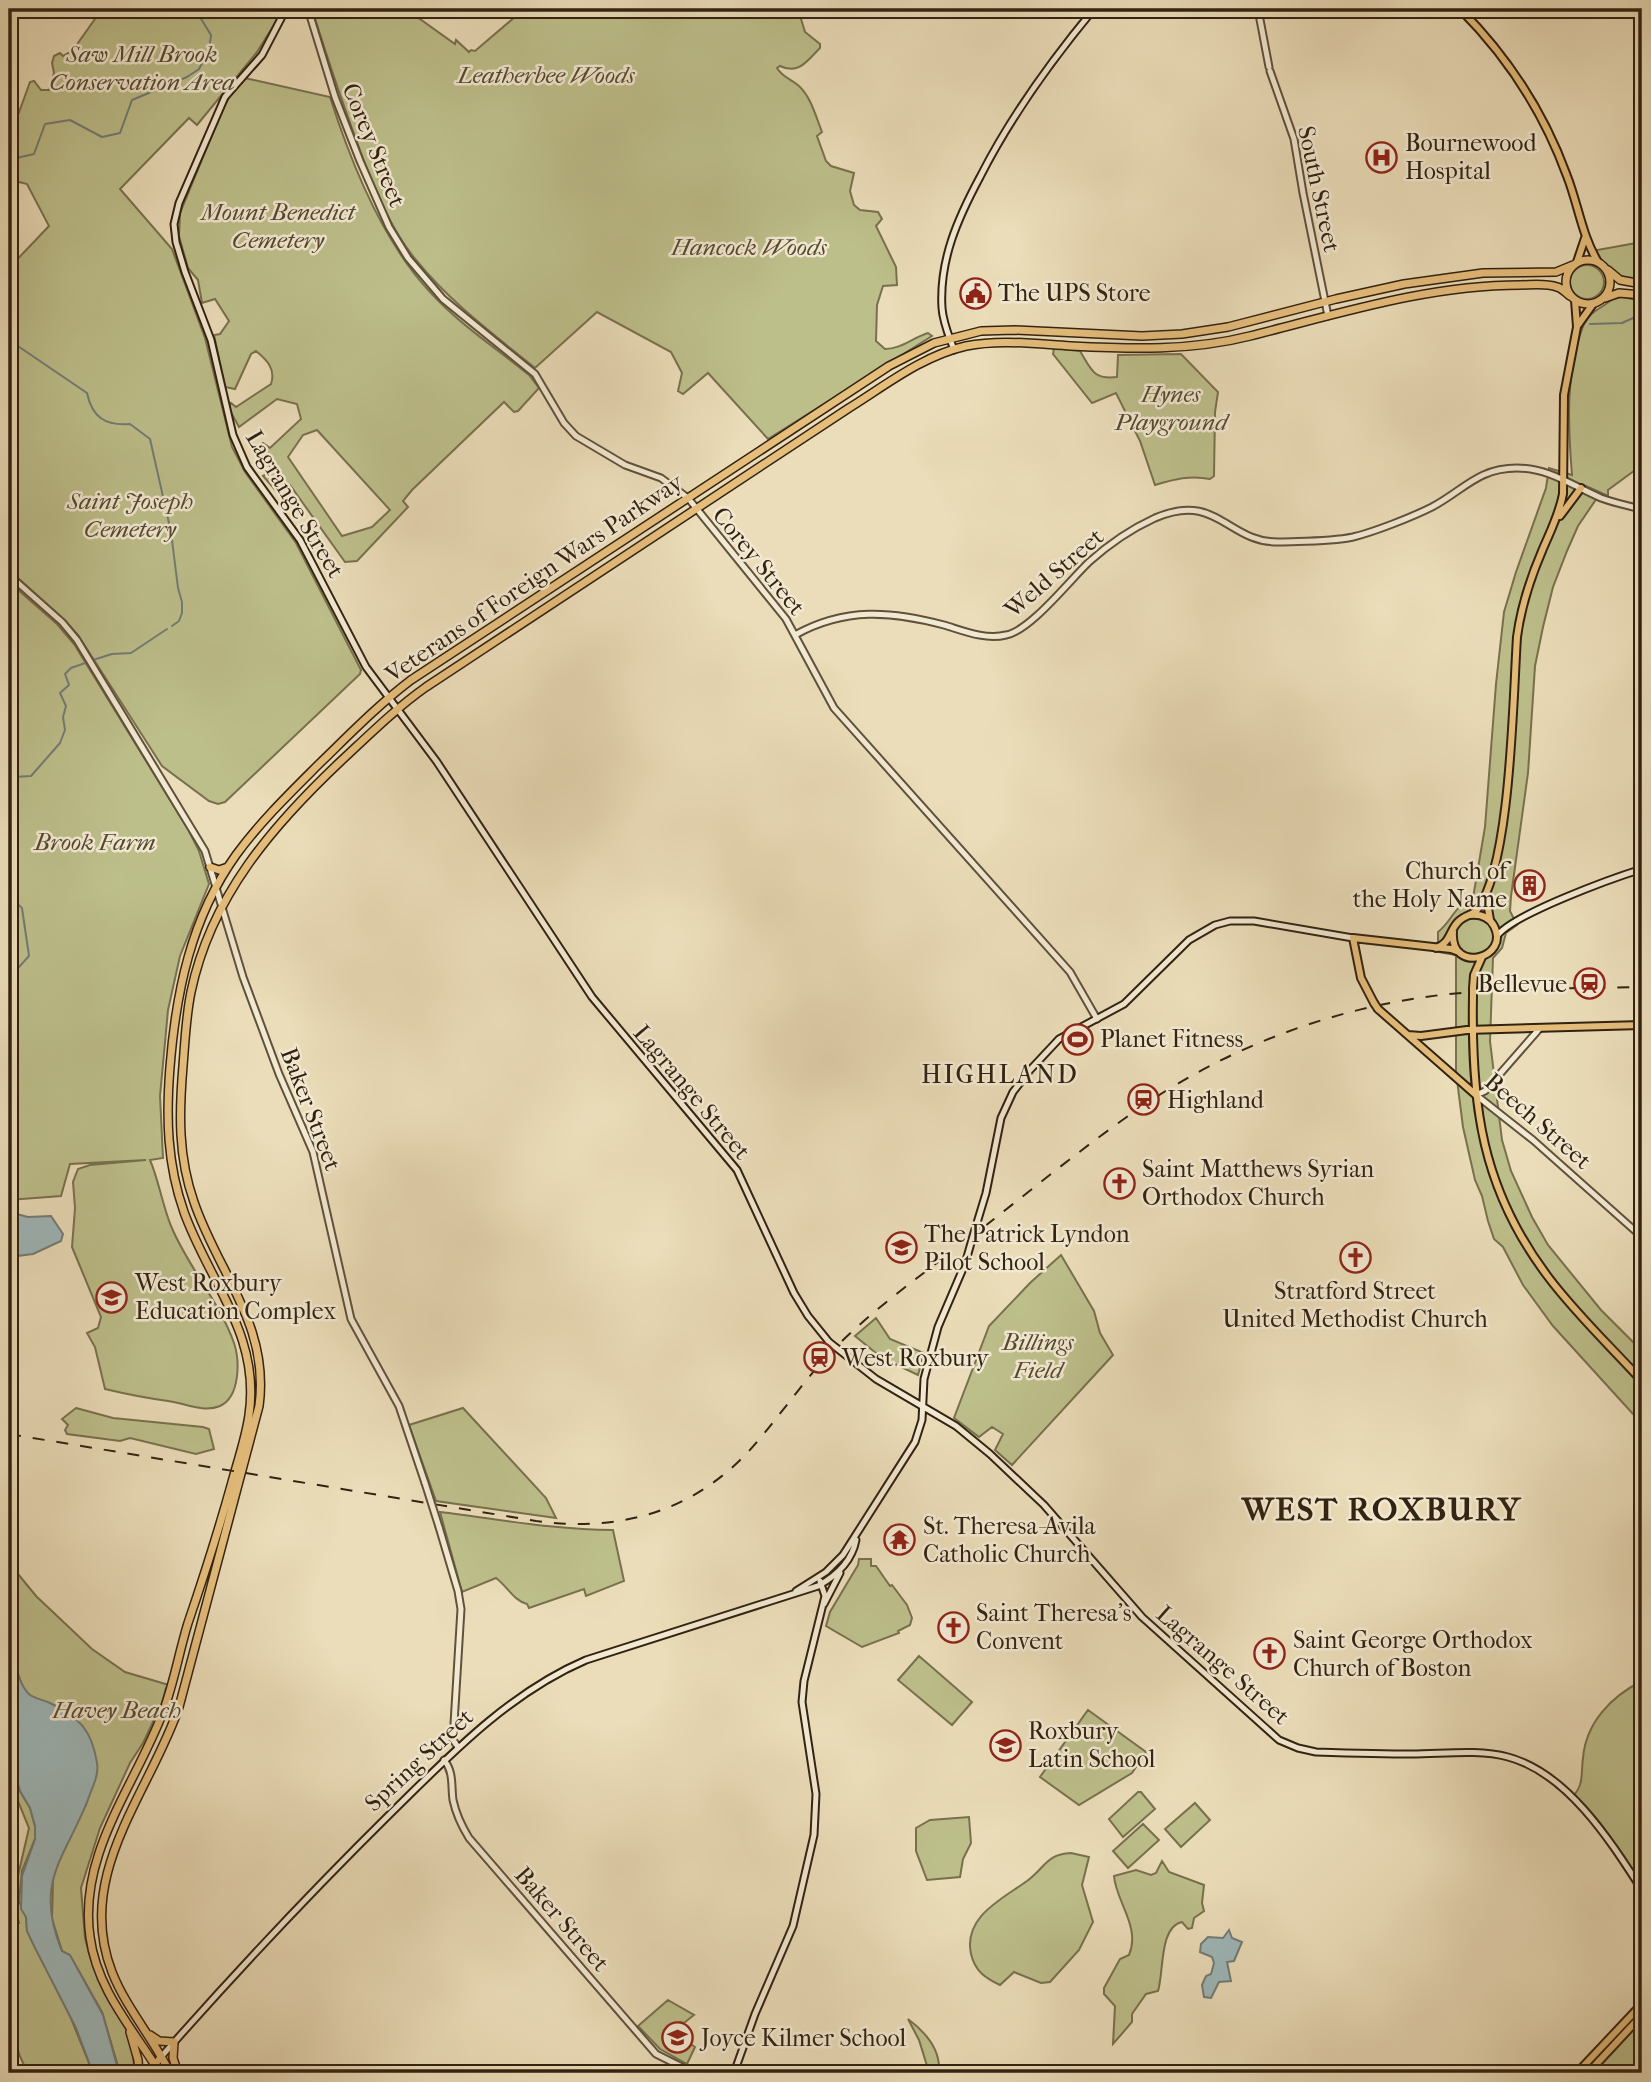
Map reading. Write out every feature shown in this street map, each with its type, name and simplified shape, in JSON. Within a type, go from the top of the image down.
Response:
[{"type":"highway","points":[[1642,284],[1617,278],[1601,264],[1588,259],[1575,263],[1565,279],[1573,298],[1582,303],[1593,304],[1619,293],[1642,295]]},
{"type":"highway","name":"Veterans of Foreign Wars Parkway","points":[[160,2073],[105,1989],[94,1959],[88,1922],[91,1882],[103,1842],[165,1706],[186,1630],[215,1544],[248,1424],[251,1386],[244,1341],[188,1223],[176,1186],[169,1148],[167,1110],[172,1033],[179,986],[192,942],[215,889],[242,847],[282,802],[389,698],[432,665],[902,358],[950,337],[997,330],[1142,336],[1189,334],[1390,287],[1507,272],[1558,272],[1575,263]]},
{"type":"highway","points":[[1601,264],[1609,274],[1610,284],[1602,299]]},
{"type":"highway","name":"Veterans of Foreign Wars Parkway","points":[[170,2073],[120,1989],[108,1961],[101,1923],[103,1885],[114,1848],[179,1707],[258,1411],[261,1377],[253,1331],[201,1219],[188,1183],[182,1153],[180,1114],[186,1030],[191,992],[199,962],[222,908],[247,863],[281,822],[319,783],[397,709],[440,677],[908,371],[954,350],[998,342],[1147,349],[1204,345],[1424,295],[1486,286],[1552,285],[1573,298]]},
{"type":"highway","points":[[1065,345],[1066,332]]},
{"type":"highway","points":[[210,867],[219,870],[228,866]]},
{"type":"highway","points":[[205,1258],[216,1253]]},
{"type":"highway","points":[[91,1882],[103,1885]]},
{"type":"highway","points":[[127,2025],[138,2060],[139,2073]]},
{"type":"highway","points":[[145,2030],[159,2041],[174,2042],[173,2057],[178,2073]]},
{"type":"main road","name":"Lagrange Street","points":[[286,9],[262,55],[231,88],[221,104],[177,209],[174,233],[183,267],[211,340],[238,449],[302,543],[363,661],[444,772],[592,997],[737,1170],[794,1293],[808,1316],[829,1342],[883,1385],[956,1426],[1019,1480],[1086,1551],[1142,1617],[1279,1740],[1316,1752],[1495,1755],[1528,1765],[1557,1785],[1592,1818],[1613,1844],[1642,1890]]},
{"type":"main road","name":"Corey Street","points":[[308,9],[335,97],[360,161],[385,221],[408,258],[443,299],[535,374],[564,423],[576,436],[625,465],[661,478],[688,498],[774,604],[795,635],[834,708],[1070,972],[1097,1018]]},
{"type":"main road","points":[[954,350],[944,319],[942,289],[954,228],[994,149],[1028,93],[1094,9]]},
{"type":"main road","name":"South Street","points":[[1258,9],[1270,69],[1294,139],[1328,316]]},
{"type":"main road","points":[[1460,9],[1494,46],[1535,108],[1566,171],[1589,246],[1601,264]]},
{"type":"main road","points":[[1575,263],[1585,243],[1586,233]]},
{"type":"main road","points":[[1436,948],[1446,943],[1457,923],[1476,910],[1486,894],[1497,853],[1504,809],[1521,613],[1535,568],[1560,510],[1565,480],[1562,420],[1577,327],[1573,298]]},
{"type":"main road","points":[[1577,327],[1593,304]]},
{"type":"main road","name":"Weld Street","points":[[795,635],[835,620],[874,614],[904,615],[973,634],[1009,635],[1029,623],[1108,546],[1148,521],[1171,512],[1202,511],[1248,535],[1271,542],[1340,539],[1364,534],[1431,507],[1485,472],[1522,468],[1549,473],[1611,502],[1642,509]]},
{"type":"main road","points":[[1555,523],[1581,488]]},
{"type":"main road","name":"Baker Street","points":[[9,575],[62,622],[87,655],[196,835],[210,867],[243,977],[279,1073],[313,1152],[351,1319],[401,1410],[458,1591],[461,1609],[453,1740],[458,1746]]},
{"type":"main road","points":[[1642,869],[1586,889],[1512,923],[1499,932],[1492,950],[1479,960],[1473,991],[1476,1095],[1489,1168],[1512,1223],[1555,1286],[1642,1381]]},
{"type":"main road","points":[[1486,894],[1487,910],[1496,937]]},
{"type":"main road","points":[[1468,915],[1481,915],[1491,923],[1512,923]]},
{"type":"main road","points":[[820,1581],[856,1537],[912,1448],[921,1425],[924,1379],[934,1342],[971,1244],[986,1192],[1001,1118],[1020,1083],[1051,1046],[1066,1034],[1124,1004],[1188,941],[1215,925],[1230,921],[1254,921],[1353,939],[1436,948],[1475,958],[1484,956]]},
{"type":"main road","points":[[1453,932],[1454,944],[1472,965],[1474,975]]},
{"type":"main road","name":"Beech Street","points":[[1353,939],[1361,978],[1376,1006],[1642,1237]]},
{"type":"main road","points":[[1409,1035],[1473,1030],[1642,1026]]},
{"type":"main road","points":[[1476,1095],[1485,1091],[1540,1028]]},
{"type":"main road","points":[[822,1607],[853,1549],[856,1537]]},
{"type":"main road","points":[[820,1581],[831,1579],[844,1566]]},
{"type":"main road","points":[[734,2073],[754,2014],[793,1926],[813,1840],[816,1794],[802,1702],[825,1591],[820,1581]]},
{"type":"main road","name":"Spring Street","points":[[148,2073],[160,2056],[286,1919],[458,1746],[536,1686],[569,1667],[628,1645],[820,1581]]},
{"type":"main road","name":"Baker Street","points":[[444,1760],[450,1768],[458,1819],[469,1838],[656,2054],[694,2073]]},
{"type":"main road","points":[[1577,2073],[1642,2004]]},
{"type":"main road","points":[[1588,2073],[1642,2015]]},
{"type":"main road","points":[[1634,2073],[1642,2055]]},
{"type":"green space","name":"Saint Joseph Cemetery","points":[[102,9],[284,9],[257,52],[197,125],[189,118],[120,189],[172,249],[205,338],[232,447],[245,472],[296,543],[361,670],[360,674],[225,802],[218,804],[209,801],[162,766],[78,635],[9,570],[9,268],[49,226],[27,184],[19,182],[9,193],[9,120],[18,115],[30,82],[34,81],[41,90],[49,90],[54,73],[54,56],[60,53],[63,56],[73,50]]},
{"type":"green space","points":[[312,9],[406,9],[455,44],[456,40],[469,52],[475,51],[516,16],[527,14],[531,9],[798,9],[805,32],[820,44],[820,48],[798,68],[777,68],[799,86],[810,101],[822,132],[817,136],[826,161],[831,166],[854,173],[850,191],[854,205],[860,210],[878,212],[882,219],[876,226],[896,267],[897,285],[883,286],[877,305],[876,341],[885,349],[891,349],[928,333],[932,336],[768,439],[708,373],[683,394],[678,391],[682,373],[671,352],[597,312],[535,368],[443,290],[400,237],[380,200],[364,161]]},
{"type":"green space","name":"Mount Benedict Cemetery","points":[[245,78],[330,97],[370,200],[413,272],[453,315],[529,375],[539,388],[518,411],[514,412],[504,402],[412,490],[403,501],[408,507],[357,561],[345,562],[290,485],[277,492],[263,476],[273,469],[255,451],[263,443],[270,448],[301,419],[297,404],[277,399],[239,427],[228,407],[231,403],[236,407],[271,384],[271,369],[256,351],[251,354],[235,389],[225,387],[214,335],[220,334],[229,321],[215,299],[202,303],[198,280],[188,268],[179,236],[180,213],[223,108],[234,89]],"holes":[[[317,430],[390,510],[372,527],[342,536],[288,457],[303,435]]]},
{"type":"green space","points":[[1642,242],[1642,281],[1623,279],[1597,256],[1597,250]]},
{"type":"green space","points":[[1587,265],[1599,270],[1604,282],[1599,294],[1587,299],[1575,294],[1570,282],[1575,270]]},
{"type":"green space","points":[[1622,297],[1642,301],[1642,465],[1608,490],[1608,496],[1584,485],[1581,491],[1597,498],[1578,526],[1553,587],[1535,666],[1528,773],[1511,896],[1510,911],[1517,925],[1506,933],[1502,948],[1493,958],[1490,1041],[1502,1140],[1511,1171],[1548,1245],[1601,1310],[1642,1351],[1642,1424],[1553,1326],[1523,1285],[1503,1247],[1494,1239],[1475,1180],[1463,1127],[1456,1072],[1456,955],[1438,952],[1438,932],[1461,906],[1473,898],[1485,827],[1504,612],[1546,488],[1549,468],[1572,475],[1569,399],[1578,342],[1590,316],[1612,300]]},
{"type":"green space","name":"Hynes Playground","points":[[1054,348],[1080,351],[1094,372],[1103,377],[1117,377],[1118,355],[1181,354],[1218,392],[1214,476],[1210,479],[1182,478],[1155,485],[1140,441],[1116,393],[1092,403],[1053,354]]},
{"type":"green space","name":"Brook Farm","points":[[9,582],[57,624],[74,644],[188,829],[199,851],[209,884],[180,956],[168,1010],[160,1096],[163,1158],[150,1160],[171,1226],[234,1343],[237,1368],[235,1387],[227,1401],[214,1408],[201,1408],[105,1389],[95,1347],[87,1333],[98,1328],[101,1317],[72,1247],[75,1208],[73,1182],[78,1169],[90,1165],[146,1160],[70,1164],[61,1196],[9,1200]]},
{"type":"green space","name":"Billings Field","points":[[1061,1255],[1094,1311],[1100,1333],[1113,1355],[1012,1465],[995,1450],[1003,1434],[992,1427],[979,1437],[954,1418],[989,1326]]},
{"type":"green space","points":[[876,1318],[890,1339],[924,1353],[918,1375],[882,1358],[855,1336]]},
{"type":"green space","points":[[76,1408],[113,1418],[203,1427],[209,1429],[214,1449],[196,1454],[130,1438],[120,1441],[67,1434],[65,1430],[68,1425],[62,1419]]},
{"type":"green space","points":[[463,1408],[546,1498],[556,1518],[436,1501],[409,1425]]},
{"type":"green space","points":[[440,1512],[548,1526],[613,1530],[624,1581],[586,1596],[584,1589],[529,1608],[496,1578],[462,1592]]},
{"type":"green space","points":[[859,1559],[871,1559],[871,1566],[876,1566],[890,1586],[892,1585],[907,1605],[912,1618],[910,1625],[898,1631],[899,1633],[862,1647],[826,1626],[830,1612]]},
{"type":"green space","name":"Havey Beach","points":[[9,1563],[36,1596],[92,1649],[125,1672],[169,1685],[100,1828],[81,1888],[85,1938],[89,1953],[130,2035],[135,2073],[120,2073],[102,2012],[72,1959],[62,1951],[52,1919],[53,1878],[58,1859],[86,1805],[97,1769],[65,1712],[29,1695],[23,1688],[9,1647]]},
{"type":"green space","points":[[919,1656],[972,1702],[952,1725],[898,1680]]},
{"type":"green space","points":[[1642,1681],[1642,1884],[1599,1822],[1574,1795],[1581,1782],[1585,1745],[1595,1722],[1611,1702]]},
{"type":"green space","points":[[1088,1710],[1146,1752],[1132,1773],[1079,1805],[1040,1777]]},
{"type":"green space","points":[[9,1767],[15,1773],[35,1826],[35,1839],[22,1871],[19,1901],[26,1917],[27,1931],[68,2011],[93,2073],[29,2073],[15,2042],[10,2002],[9,1926],[19,1923],[14,1902],[29,1828],[9,1779]]},
{"type":"green space","points":[[1141,1792],[1155,1809],[1123,1837],[1109,1819]]},
{"type":"green space","points":[[1195,1803],[1210,1820],[1181,1847],[1165,1829]]},
{"type":"green space","points":[[969,1817],[971,1843],[963,1859],[960,1877],[927,1880],[916,1851],[916,1828],[930,1820]]},
{"type":"green space","points":[[1143,1824],[1159,1840],[1128,1868],[1113,1851]]},
{"type":"green space","points":[[1071,1853],[1089,1857],[1082,1885],[1093,1922],[1079,1950],[1050,1982],[1041,1983],[1014,1972],[1000,1985],[990,1980],[978,1969],[971,1954],[970,1941],[979,1919],[996,1902],[1027,1881],[1051,1859]]},
{"type":"green space","points":[[1162,1861],[1169,1872],[1204,1885],[1204,1911],[1194,1918],[1192,1928],[1188,1929],[1182,1922],[1169,1932],[1158,1991],[1146,1994],[1132,2014],[1132,2022],[1113,2044],[1115,2006],[1104,1994],[1104,1988],[1120,1959],[1129,1955],[1132,1945],[1130,1925],[1114,1876],[1136,1870],[1151,1875],[1156,1873]]},
{"type":"green space","name":"Joyce Kilmer School","points":[[668,2000],[694,2015],[684,2023],[680,2022],[675,2033],[695,2047],[687,2064],[660,2049],[638,2026]]},
{"type":"green space","points":[[908,2019],[934,2047],[939,2070],[930,2072],[928,2069],[919,2040]]},
{"type":"green space","points":[[1642,2020],[1642,2073],[1591,2073]]},
{"type":"water","points":[[9,1212],[28,1217],[51,1216],[63,1234],[61,1241],[33,1254],[9,1257]]},
{"type":"water","points":[[9,1646],[26,1691],[76,1719],[88,1733],[95,1752],[96,1778],[56,1869],[51,1905],[62,1951],[70,1955],[103,2015],[119,2073],[93,2073],[76,2028],[27,1931],[26,1917],[21,1909],[22,1876],[35,1839],[35,1826],[15,1773],[9,1767]]},
{"type":"water","points":[[1229,1930],[1232,1938],[1242,1942],[1234,1961],[1227,1962],[1231,1981],[1219,1982],[1211,1998],[1204,1997],[1202,1985],[1206,1976],[1211,1974],[1214,1963],[1212,1957],[1200,1952],[1201,1944],[1208,1937],[1223,1938]]},
{"type":"waterway","points":[[9,170],[12,159],[34,154],[45,124],[70,120],[102,137],[120,133],[132,100],[187,77],[199,69],[209,51],[211,35],[195,9]]},
{"type":"waterway","points":[[1590,324],[1622,323],[1642,314]]},
{"type":"waterway","points":[[9,340],[87,393],[92,408],[101,418],[113,423],[130,424],[150,439],[171,532],[182,602],[179,621],[172,626]]},
{"type":"waterway","points":[[93,660],[112,654],[131,653],[167,629]]},
{"type":"waterway","points":[[9,800],[14,777],[31,776],[60,743],[65,730],[63,717],[66,706],[60,693],[69,685],[65,674],[71,668],[88,662]]},
{"type":"waterway","points":[[9,896],[22,908],[29,956],[9,978]]},
{"type":"railway","points":[[985,1226],[1087,1146],[1150,1101],[1214,1064],[1282,1034],[1352,1012],[1425,997],[1506,990],[1642,987]]},
{"type":"railway","points":[[9,1434],[536,1521],[566,1524],[624,1520],[678,1503],[703,1490],[727,1472],[749,1451],[819,1365],[844,1339],[953,1251]]},
{"type":"place","name":"Bournewood Hospital","points":[[1382,157]]},
{"type":"place","name":"The UPS Store","points":[[975,293]]},
{"type":"place","name":"Church of the Holy Name","points":[[1530,885]]},
{"type":"place","name":"Bellevue","points":[[1590,984]]},
{"type":"place","name":"Planet Fitness","points":[[1077,1039]]},
{"type":"place","name":"Highland","points":[[1144,1100]]},
{"type":"place","name":"Saint Matthews Syrian Orthodox Church","points":[[1119,1183]]},
{"type":"place","name":"The Patrick Lyndon Pilot School","points":[[901,1248]]},
{"type":"place","name":"Stratford Street United Methodist Church","points":[[1355,1257]]},
{"type":"place","name":"West Roxbury Education Complex","points":[[112,1297]]},
{"type":"place","name":"West Roxbury","points":[[819,1358]]},
{"type":"place","name":"St. Theresa-Avila Catholic Church","points":[[900,1540]]},
{"type":"place","name":"Saint Theresa's Convent","points":[[953,1627]]},
{"type":"place","name":"Saint George Orthodox Church of Boston","points":[[1270,1654]]},
{"type":"place","name":"Roxbury Latin School","points":[[1005,1745]]},
{"type":"place","name":"Joyce Kilmer School","points":[[678,2038]]},
{"type":"district","name":"HIGHLAND","points":[[1000,1074]]},
{"type":"district","name":"WEST ROXBURY","points":[[1382,1509]]},
{"type":"park label","name":"Saw Mill Brook Conservation Area","points":[[142,68]]},
{"type":"park label","name":"Leatherbee Woods","points":[[546,75]]},
{"type":"park label","name":"Hancock Woods","points":[[749,247]]}]
